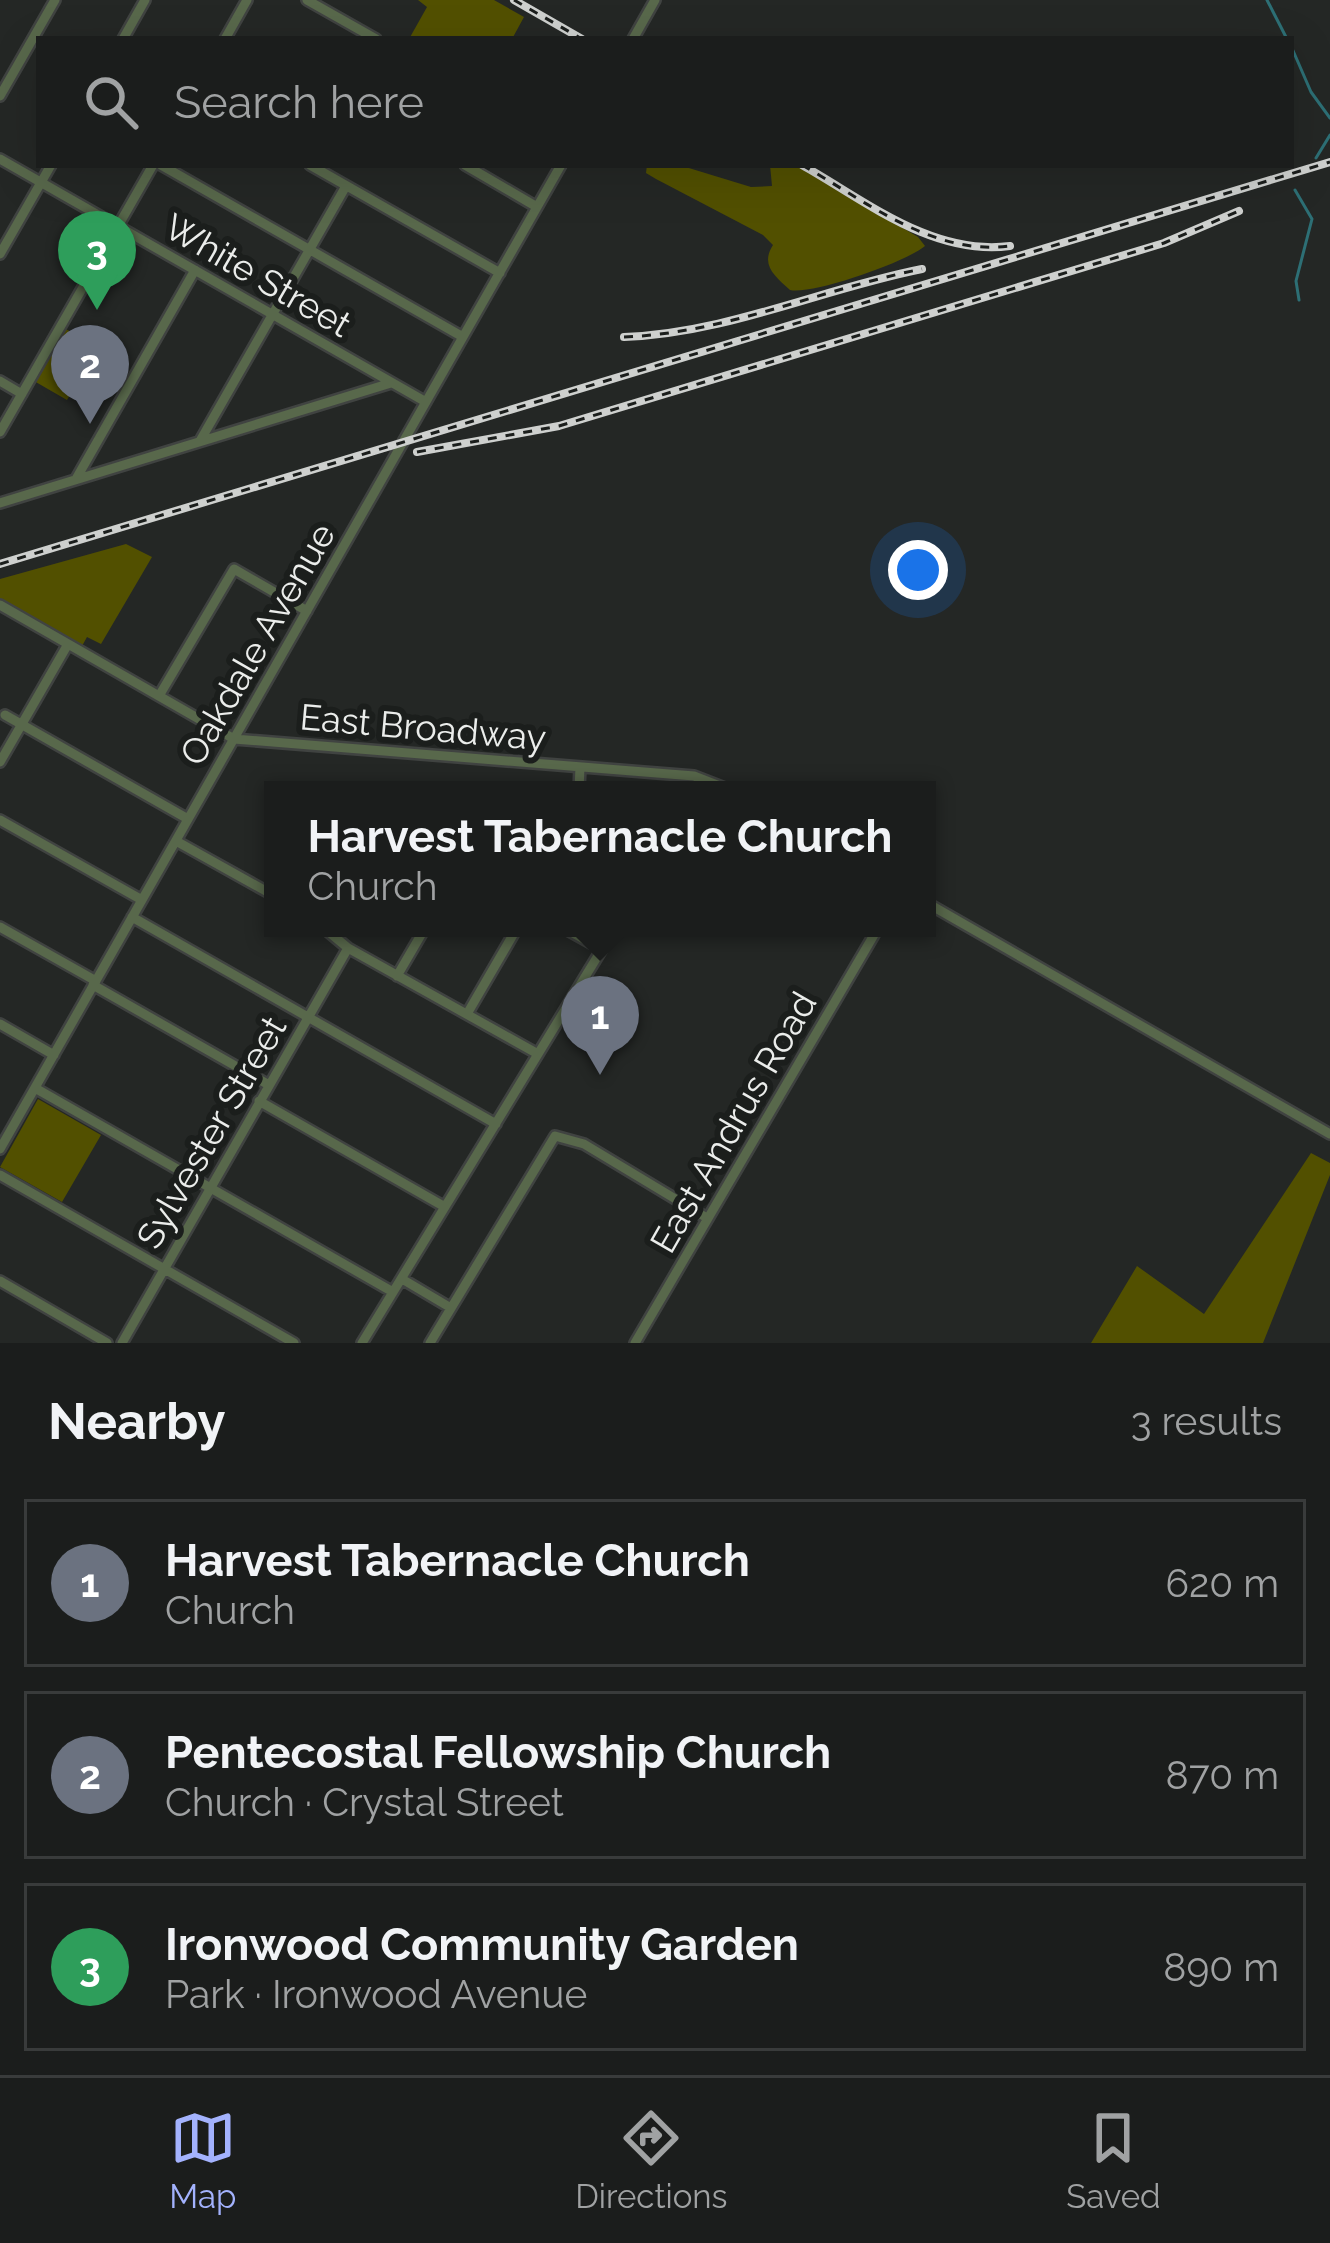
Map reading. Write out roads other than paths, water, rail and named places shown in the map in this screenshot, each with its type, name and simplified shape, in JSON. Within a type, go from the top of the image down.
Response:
[{"type":"street","points":[[0,96],[55,0]]},
{"type":"street","points":[[125,36],[145,0]]},
{"type":"street","points":[[227,36],[247,0]]},
{"type":"street","points":[[307,0],[371,36]]},
{"type":"street","points":[[635,36],[655,0]]},
{"type":"street","name":"White Street","points":[[0,159],[426,402]]},
{"type":"street","points":[[0,254],[49,168]]},
{"type":"street","points":[[0,432],[155,168]]},
{"type":"street","points":[[162,168],[463,337]]},
{"type":"street","points":[[315,168],[500,273]]},
{"type":"street","points":[[470,168],[537,207]]},
{"type":"street","name":"Oakdale Avenue","points":[[0,1149],[559,168]]},
{"type":"street","points":[[200,441],[346,186]]},
{"type":"street","points":[[76,479],[195,270]]},
{"type":"street","points":[[0,381],[22,394]]},
{"type":"street","points":[[0,502],[392,383]]},
{"type":"street","points":[[159,696],[234,569],[307,611]]},
{"type":"street","name":"East Broadway","points":[[0,605],[234,739],[712,781]]},
{"type":"street","points":[[0,762],[68,644]]},
{"type":"street","points":[[5,715],[188,819]]},
{"type":"street","points":[[579,781],[580,766]]},
{"type":"street","points":[[0,820],[142,900]]},
{"type":"street","points":[[176,841],[264,890]]},
{"type":"street","points":[[936,908],[1330,1134]]},
{"type":"street","points":[[132,917],[496,1124]]},
{"type":"street","points":[[0,927],[268,1085]]},
{"type":"street","points":[[335,937],[538,1054]]},
{"type":"street","points":[[397,976],[419,937]]},
{"type":"street","points":[[467,1014],[512,937]]},
{"type":"street","points":[[362,1343],[602,950],[580,937]]},
{"type":"street","name":"East Andrus Road","points":[[635,1343],[873,937]]},
{"type":"street","name":"Sylvester Street","points":[[122,1343],[348,948]]},
{"type":"street","points":[[0,1024],[54,1055]]},
{"type":"street","points":[[35,1088],[393,1292]]},
{"type":"street","points":[[260,1101],[445,1207]]},
{"type":"street","points":[[0,1120],[12,1127]]},
{"type":"street","points":[[430,1343],[555,1136],[584,1144],[707,1218]]},
{"type":"street","points":[[0,1175],[294,1343]]},
{"type":"street","points":[[402,1279],[451,1308]]},
{"type":"street","points":[[0,1281],[107,1343]]},
{"type":"waterway","points":[[1267,0],[1285,36]]},
{"type":"waterway","points":[[1294,53],[1311,92],[1330,118]]},
{"type":"waterway","points":[[1316,158],[1330,135]]},
{"type":"waterway","points":[[1295,190],[1312,219],[1296,281],[1299,300]]},
{"type":"railway","points":[[514,0],[577,36]]},
{"type":"railway","points":[[0,564],[1330,162]]},
{"type":"railway","points":[[807,168],[927,234],[981,247],[1010,246]]},
{"type":"railway","points":[[417,452],[559,426],[1164,243],[1239,211]]},
{"type":"railway","points":[[624,337],[700,328],[922,269]]},
{"type":"place","name":"Ironwood Community Garden","points":[[97,310]]},
{"type":"place","name":"Pentecostal Fellowship Church","points":[[90,424]]},
{"type":"place","name":"Harvest Tabernacle Church","points":[[600,1075]]}]
